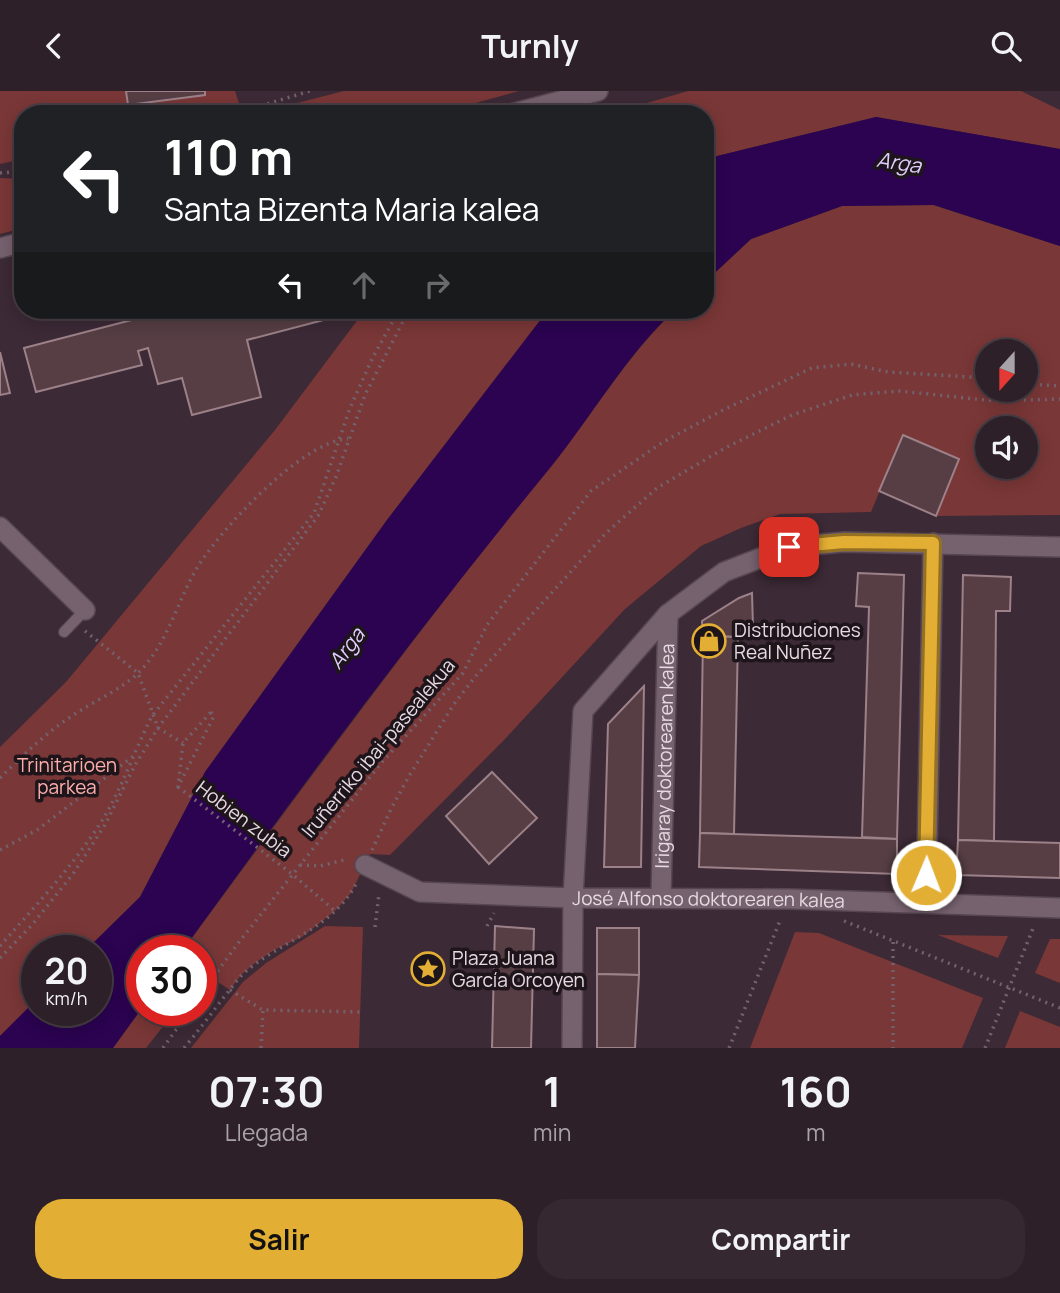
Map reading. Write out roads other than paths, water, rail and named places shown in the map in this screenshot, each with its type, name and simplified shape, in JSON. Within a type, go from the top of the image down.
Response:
[{"type":"street","points":[[545,105],[598,91]]},
{"type":"street","points":[[0,527],[85,610]]},
{"type":"street","points":[[572,1048],[573,898],[583,711],[668,614],[724,572],[789,547],[844,542],[1060,547]]},
{"type":"street","points":[[926,903],[933,543]]},
{"type":"street","name":"Irigaray doktorearen kalea","points":[[660,898],[668,614]]},
{"type":"street","name":"José Alfonso doktorearen kalea","points":[[372,865],[420,892],[573,898],[789,899],[1051,908]]},
{"type":"lane","points":[[64,632],[85,610]]},
{"type":"water","name":"Arga","points":[[876,117],[1060,149],[1060,246],[934,205],[842,206],[751,239],[714,274],[714,157]]},
{"type":"water","name":"Arga","points":[[541,319],[666,319],[625,366],[565,448],[409,646],[194,935],[126,935],[126,1026],[129,1026],[113,1048],[0,1048],[0,1036],[21,1015],[21,1026],[112,1026],[112,935],[101,935],[140,897],[205,772],[387,520]]},
{"type":"place","name":"Distribuciones Real Nuñez","points":[[709,641]]},
{"type":"place","name":"Plaza Juana García Orcoyen","points":[[428,969]]},
{"type":"park label","name":"Trinitarioen parkea","points":[[67,776]]}]
